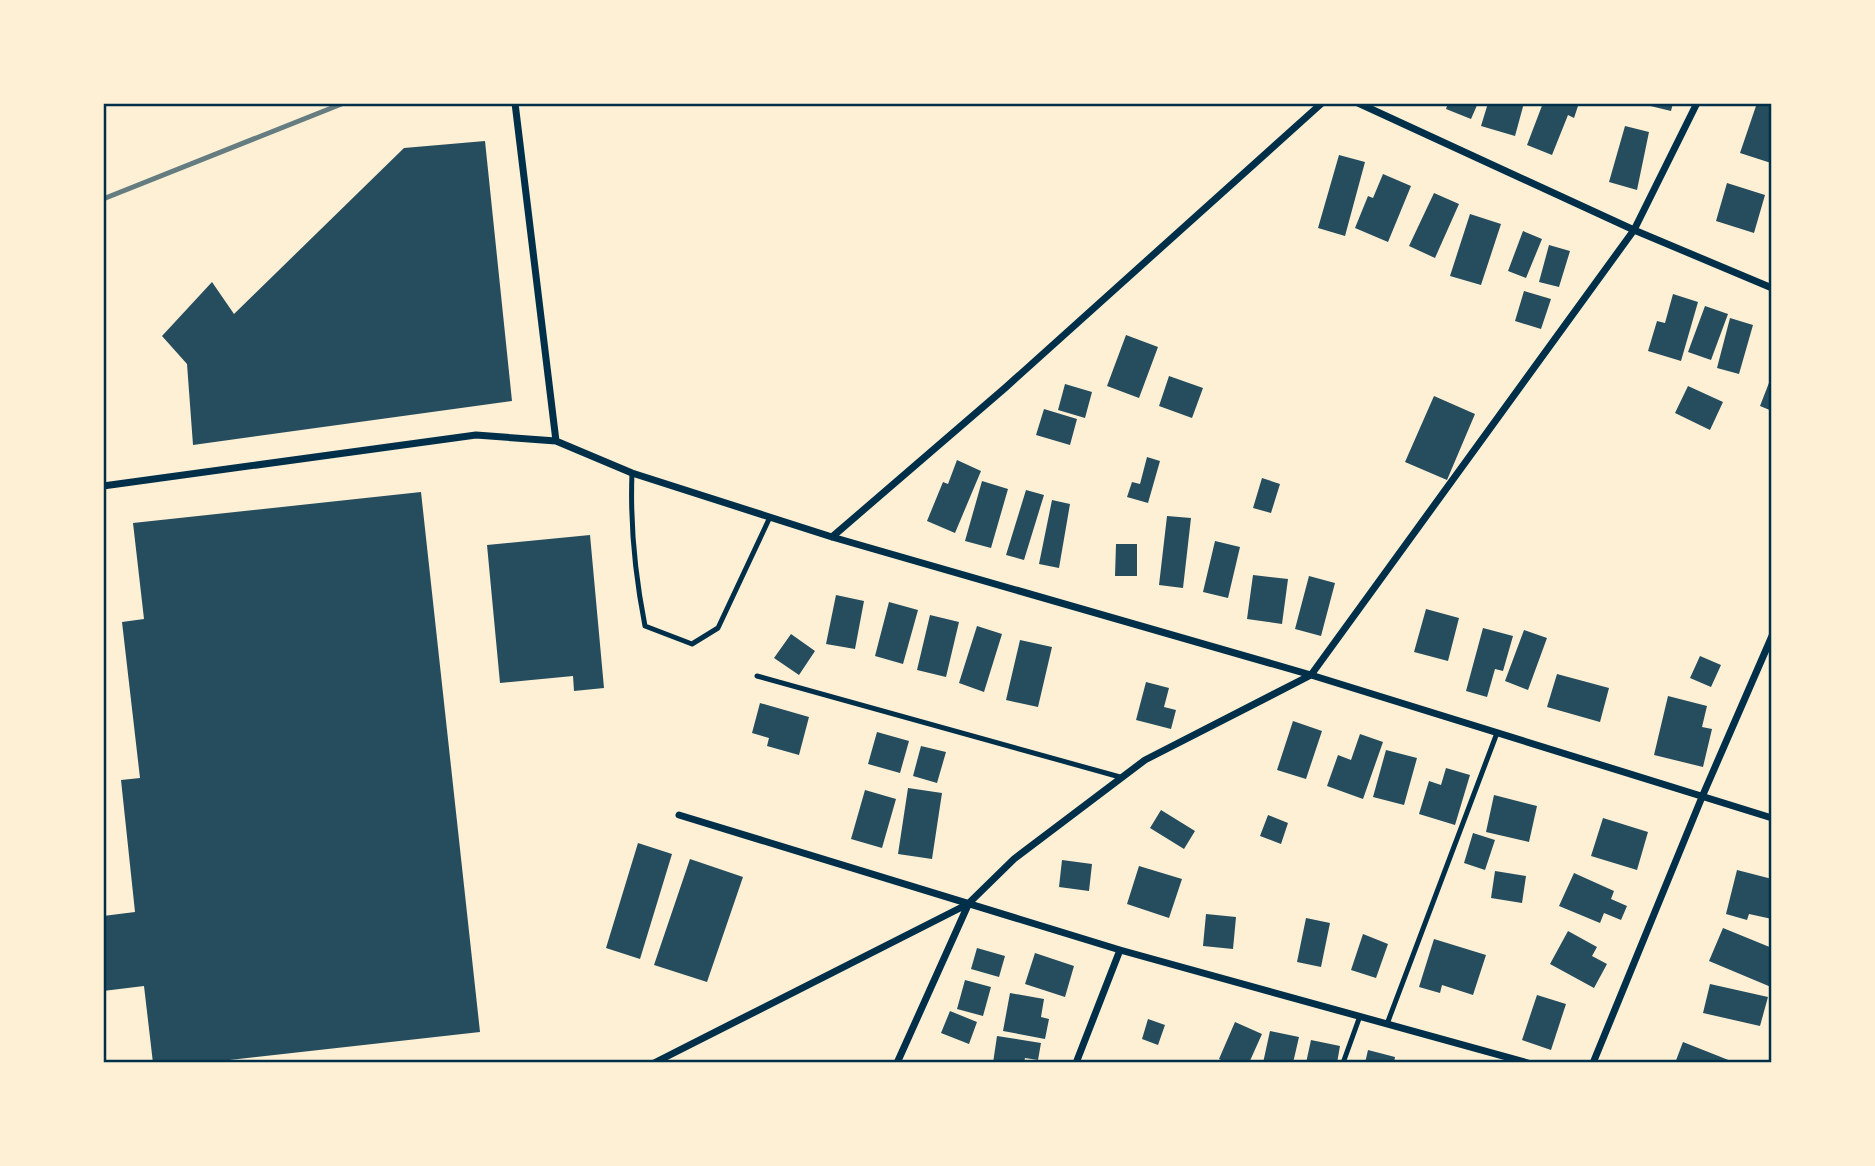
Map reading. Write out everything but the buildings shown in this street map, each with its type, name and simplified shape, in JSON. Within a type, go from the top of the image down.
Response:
[{"type":"street","points":[[515,103],[556,441]]},
{"type":"street","points":[[832,537],[1005,388],[1322,103]]},
{"type":"street","points":[[1358,103],[1634,230],[1772,288]]},
{"type":"street","points":[[654,1063],[968,904],[1014,859],[1120,776],[1145,760],[1311,675],[1634,230],[1697,103]]},
{"type":"street","points":[[103,486],[476,435],[556,441],[632,473],[832,537],[1311,675],[1772,818]]},
{"type":"street","points":[[1593,1063],[1702,797],[1772,636]]},
{"type":"street","points":[[679,815],[1120,950],[1528,1063]]},
{"type":"street","points":[[897,1063],[968,904]]},
{"type":"street","points":[[1076,1063],[1120,950]]},
{"type":"street","points":[[678,1063],[683,1050]]},
{"type":"lane","points":[[632,473],[631,511],[635,571],[645,626],[692,644],[719,628],[771,516]]},
{"type":"lane","points":[[757,676],[1120,776]]},
{"type":"lane","points":[[1387,1024],[1497,733]]},
{"type":"lane","points":[[1343,1063],[1360,1016]]},
{"type":"railway","points":[[103,199],[344,103]]}]
